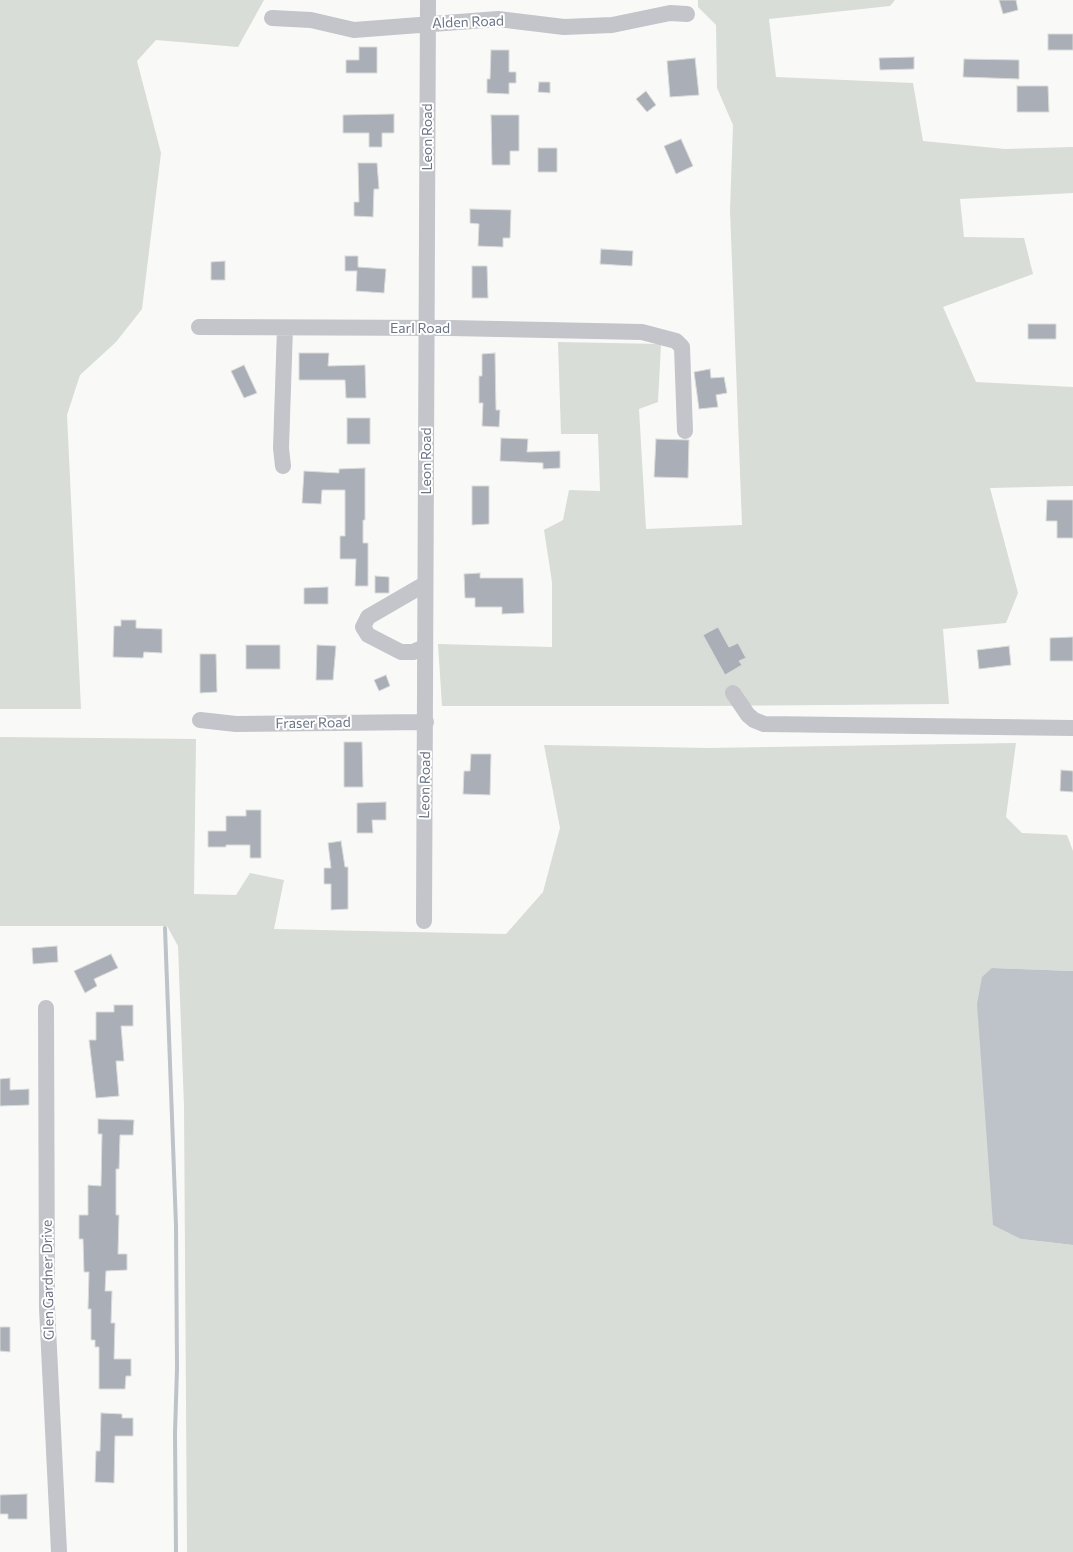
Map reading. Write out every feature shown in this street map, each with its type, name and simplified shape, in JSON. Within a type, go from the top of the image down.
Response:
[{"type":"street","name":"Leon Road","points":[[424,921],[428,0]]},
{"type":"street","name":"Alden Road","points":[[272,18],[311,20],[354,30],[498,19],[564,27],[612,25],[670,12],[687,14]]},
{"type":"street","name":"Earl Road","points":[[199,327],[642,332],[676,341],[682,347],[686,431]]},
{"type":"street","points":[[284,466],[281,448],[285,328]]},
{"type":"street","points":[[425,584],[368,617],[362,628],[368,635],[401,652],[413,652],[425,646]]},
{"type":"street","points":[[734,693],[748,715],[764,724],[1073,728]]},
{"type":"street","name":"Fraser Road","points":[[200,720],[236,724],[426,722]]},
{"type":"street","name":"Glen Gardner Drive","points":[[46,1008],[47,1308],[59,1552]]},
{"type":"shaded area","points":[[0,0],[264,0],[238,47],[156,40],[137,61],[161,153],[142,309],[116,342],[80,375],[67,415],[81,709],[0,709]]},
{"type":"shaded area","points":[[698,0],[895,0],[890,6],[769,19],[776,77],[913,83],[923,141],[1005,149],[1073,147],[1073,193],[960,199],[964,237],[1024,238],[1033,274],[943,307],[976,382],[1073,387],[1073,486],[990,488],[1018,593],[1006,623],[943,629],[949,704],[442,706],[438,644],[552,647],[552,582],[544,530],[563,520],[569,490],[600,491],[598,434],[561,434],[558,342],[661,344],[658,402],[639,409],[646,529],[742,525],[730,210],[733,125],[717,88],[716,25],[698,7]]},
{"type":"shaded area","points":[[0,737],[196,739],[194,894],[236,895],[250,873],[284,880],[274,929],[506,934],[543,892],[560,828],[544,745],[708,748],[1016,743],[1006,817],[1022,833],[1067,835],[1073,851],[1073,971],[992,968],[1021,1239],[1073,1245],[1073,1552],[187,1552],[184,1106],[178,946],[167,926],[0,926]]},
{"type":"shaded area","points":[[992,968],[1073,971],[1073,1245],[1021,1239],[993,1225],[977,1004],[982,977]]},
{"type":"building","points":[[999,0],[1016,0],[1018,10],[1003,14]]},
{"type":"building","points":[[1048,34],[1073,34],[1073,50],[1048,50]]},
{"type":"building","points":[[359,47],[377,47],[377,73],[346,73],[346,60],[359,60]]},
{"type":"building","points":[[491,50],[509,50],[509,72],[516,72],[516,83],[509,83],[509,94],[487,93],[487,79],[490,79]]},
{"type":"building","points":[[914,57],[914,69],[880,70],[879,58]]},
{"type":"building","points":[[695,58],[699,95],[670,97],[667,61]]},
{"type":"building","points":[[964,59],[1019,60],[1019,79],[963,77]]},
{"type":"building","points":[[539,82],[550,82],[550,93],[538,92]]},
{"type":"building","points":[[1017,86],[1048,86],[1049,112],[1017,112]]},
{"type":"building","points":[[646,91],[656,105],[647,112],[636,99]]},
{"type":"building","points":[[394,114],[394,133],[382,133],[382,147],[369,147],[369,133],[343,133],[343,115]]},
{"type":"building","points":[[491,115],[519,115],[519,151],[510,151],[510,165],[492,165]]},
{"type":"building","points":[[681,139],[693,166],[676,174],[664,146]]},
{"type":"building","points":[[538,148],[557,148],[557,172],[538,172]]},
{"type":"building","points":[[358,163],[377,163],[379,189],[374,189],[373,217],[354,216],[354,202],[359,202]]},
{"type":"building","points":[[470,209],[511,210],[510,238],[503,238],[503,247],[478,246],[479,224],[470,223]]},
{"type":"building","points":[[601,249],[633,251],[632,266],[600,264]]},
{"type":"building","points":[[345,256],[358,256],[358,267],[386,269],[384,293],[356,291],[357,271],[345,271]]},
{"type":"building","points":[[225,261],[225,280],[211,280],[211,262]]},
{"type":"building","points":[[472,266],[487,266],[488,298],[472,298]]},
{"type":"building","points":[[1028,324],[1056,324],[1056,339],[1028,339]]},
{"type":"building","points":[[299,353],[329,353],[328,366],[365,365],[366,398],[346,398],[345,380],[299,380]]},
{"type":"building","points":[[495,353],[496,410],[500,410],[499,427],[482,426],[483,403],[479,403],[479,376],[482,376],[482,354]]},
{"type":"building","points":[[244,365],[257,393],[244,398],[231,371]]},
{"type":"building","points":[[710,369],[711,378],[724,377],[727,393],[716,395],[718,407],[699,409],[694,372]]},
{"type":"building","points":[[347,418],[370,418],[370,444],[347,444]]},
{"type":"building","points":[[501,438],[528,439],[527,452],[560,451],[560,468],[543,469],[543,463],[500,461]]},
{"type":"building","points":[[656,439],[689,440],[688,478],[654,477]]},
{"type":"building","points":[[365,468],[365,520],[363,520],[363,543],[368,543],[368,586],[355,586],[356,559],[340,559],[340,536],[345,536],[345,490],[322,490],[321,504],[302,503],[304,471],[339,473],[339,469]]},
{"type":"building","points":[[472,486],[489,486],[489,524],[472,525]]},
{"type":"building","points":[[1047,500],[1073,500],[1073,538],[1057,538],[1057,521],[1046,521]]},
{"type":"building","points":[[480,573],[480,578],[523,578],[524,613],[502,614],[502,607],[475,607],[475,598],[465,598],[464,574]]},
{"type":"building","points":[[375,576],[389,577],[389,593],[375,593]]},
{"type":"building","points":[[328,587],[328,604],[304,604],[304,588]]},
{"type":"building","points":[[121,620],[136,620],[136,628],[162,629],[162,653],[144,652],[143,658],[113,657],[114,626],[121,626]]},
{"type":"building","points":[[718,627],[729,647],[738,643],[746,658],[739,661],[742,665],[725,675],[703,635]]},
{"type":"building","points":[[1073,637],[1073,661],[1050,661],[1050,638]]},
{"type":"building","points":[[246,645],[280,645],[280,669],[246,669]]},
{"type":"building","points":[[317,645],[336,646],[333,680],[316,680]]},
{"type":"building","points":[[1009,646],[1011,665],[979,669],[977,650]]},
{"type":"building","points":[[200,654],[216,654],[217,692],[200,693]]},
{"type":"building","points":[[386,675],[390,686],[379,691],[374,680]]},
{"type":"building","points":[[344,742],[362,742],[363,787],[344,787]]},
{"type":"building","points":[[471,754],[491,754],[490,795],[463,794],[464,771],[470,771]]},
{"type":"building","points":[[1061,770],[1073,771],[1073,792],[1060,791]]},
{"type":"building","points":[[386,802],[386,820],[372,820],[373,833],[357,833],[357,803]]},
{"type":"building","points":[[246,810],[261,810],[261,858],[250,858],[250,845],[208,847],[208,831],[226,831],[226,816],[246,816]]},
{"type":"building","points":[[341,841],[345,867],[348,867],[348,909],[331,910],[331,884],[324,884],[324,868],[331,868],[328,843]]},
{"type":"building","points":[[57,946],[58,962],[33,964],[32,948]]},
{"type":"building","points":[[111,954],[118,968],[94,979],[97,986],[85,993],[74,971]]},
{"type":"building","points":[[114,1005],[133,1005],[133,1026],[121,1026],[124,1061],[116,1061],[119,1096],[96,1098],[89,1040],[96,1040],[96,1012],[114,1012]]},
{"type":"building","points":[[10,1078],[10,1090],[29,1089],[29,1105],[0,1106],[0,1079]]},
{"type":"building","points":[[98,1119],[134,1120],[133,1135],[120,1135],[119,1169],[116,1169],[116,1215],[119,1215],[118,1254],[127,1254],[127,1270],[106,1271],[105,1291],[112,1291],[111,1323],[115,1323],[114,1359],[131,1359],[131,1376],[126,1376],[125,1389],[99,1389],[99,1347],[95,1347],[95,1340],[91,1340],[91,1309],[88,1309],[89,1272],[84,1272],[83,1239],[79,1239],[79,1215],[88,1215],[88,1185],[101,1186],[102,1134],[98,1134]]},
{"type":"building","points":[[0,1327],[10,1327],[10,1352],[0,1351]]},
{"type":"building","points":[[101,1413],[122,1414],[122,1418],[133,1418],[133,1436],[115,1436],[114,1483],[95,1482],[96,1451],[100,1451]]},
{"type":"building","points":[[27,1494],[27,1519],[8,1519],[8,1514],[0,1514],[0,1495]]},
{"type":"waterway","points":[[165,928],[176,1226],[176,1552]]}]
